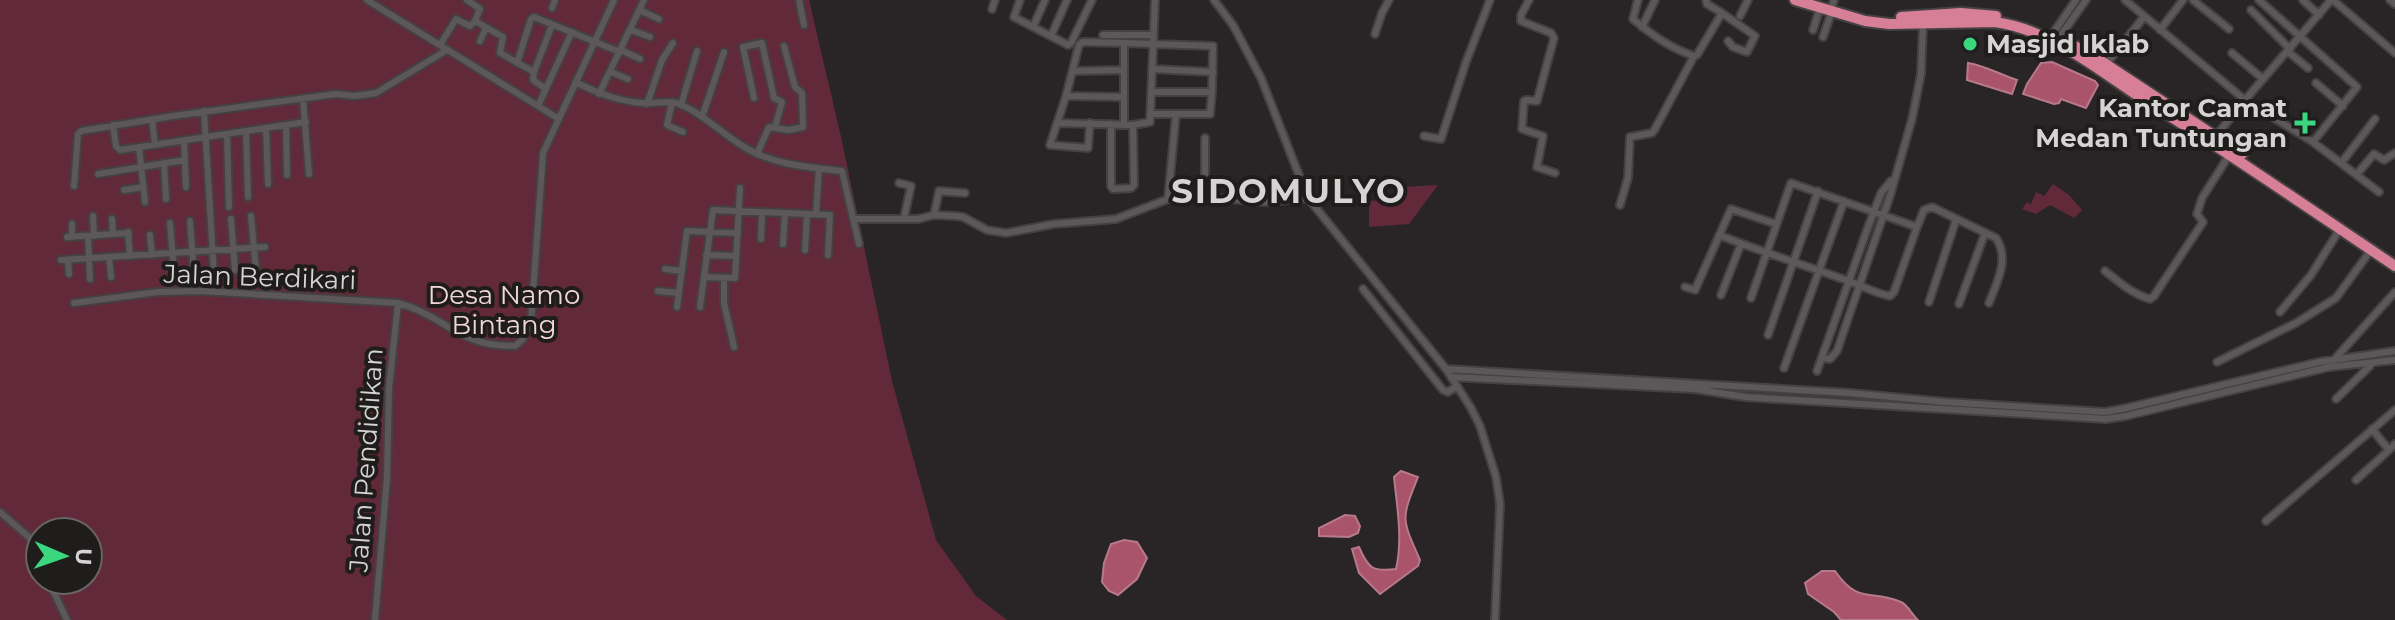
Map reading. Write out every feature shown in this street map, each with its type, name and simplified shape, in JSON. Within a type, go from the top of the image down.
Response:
[{"type":"highway","points":[[1795,0],[1877,17],[1980,14],[2018,20],[2106,64],[2214,139],[2230,154],[2395,266]]},
{"type":"highway","points":[[1833,6],[1865,21],[1926,24],[1995,22],[2054,38],[2395,258]]},
{"type":"street","points":[[367,0],[559,119],[614,0]]},
{"type":"street","points":[[74,186],[78,133],[204,111],[336,94],[355,96],[376,93],[444,48],[453,17],[470,26],[475,21],[480,9],[467,0]]},
{"type":"street","points":[[552,8],[555,0]]},
{"type":"street","points":[[599,94],[644,0]]},
{"type":"street","points":[[799,0],[804,25]]},
{"type":"street","points":[[992,9],[995,0]]},
{"type":"street","points":[[1020,0],[1014,16],[1066,45],[1070,44],[1092,0]]},
{"type":"street","points":[[1033,27],[1045,0]]},
{"type":"street","points":[[1051,36],[1067,0]]},
{"type":"street","points":[[1057,123],[1148,123],[1151,114],[1155,0]]},
{"type":"street","points":[[1214,0],[1233,25],[1261,78],[1308,198],[1446,369],[1480,426],[1499,491],[1495,620]]},
{"type":"street","points":[[1375,34],[1389,0]]},
{"type":"street","points":[[1424,136],[1441,139],[1490,0]]},
{"type":"street","points":[[1529,0],[1521,20],[1551,33],[1554,38],[1537,101],[1524,101],[1521,128],[1544,136],[1537,167],[1555,173]]},
{"type":"street","points":[[1638,0],[1633,19],[1676,50],[1694,56]]},
{"type":"street","points":[[1642,27],[1655,0]]},
{"type":"street","points":[[1706,0],[1707,4],[1755,36],[1747,52],[1733,47],[1728,41]]},
{"type":"street","points":[[1740,16],[1748,0]]},
{"type":"street","points":[[2054,38],[2076,0]]},
{"type":"street","points":[[2054,38],[2086,0]]},
{"type":"street","points":[[2125,0],[2245,100],[2313,142],[2379,192]]},
{"type":"street","points":[[2160,30],[2183,0]]},
{"type":"street","points":[[2193,0],[2229,29]]},
{"type":"street","points":[[2259,0],[2356,85],[2356,90],[2313,142]]},
{"type":"street","points":[[2303,0],[2319,15]]},
{"type":"street","points":[[2214,139],[2331,0],[2395,53]]},
{"type":"street","points":[[2390,0],[2395,4]]},
{"type":"street","points":[[1813,30],[1818,4]]},
{"type":"street","points":[[1823,37],[1833,6]]},
{"type":"street","points":[[639,10],[659,19]]},
{"type":"street","points":[[2251,10],[2308,68]]},
{"type":"street","points":[[1620,205],[1628,178],[1630,137],[1652,133],[1655,129],[1694,56],[1722,13]]},
{"type":"street","points":[[517,63],[531,18],[536,17],[640,59]]},
{"type":"street","points":[[2106,64],[2144,17]]},
{"type":"street","points":[[475,21],[503,38],[499,53],[534,72]]},
{"type":"street","points":[[1817,371],[1850,281],[1878,214],[1890,196],[1912,119],[1926,24]]},
{"type":"street","points":[[546,89],[533,80],[552,25]]},
{"type":"street","points":[[480,41],[486,28]]},
{"type":"street","points":[[631,30],[650,37]]},
{"type":"street","points":[[538,106],[572,32]]},
{"type":"street","points":[[1103,35],[1212,46],[1210,114],[1151,114]]},
{"type":"street","points":[[1090,123],[1089,146],[1086,148],[1050,145],[1081,43],[1153,39]]},
{"type":"street","points":[[647,104],[662,60],[673,43]]},
{"type":"street","points":[[754,98],[743,47],[762,43],[774,98],[782,102],[775,127]]},
{"type":"street","points":[[1124,43],[1124,125]]},
{"type":"street","points":[[757,154],[769,127],[789,130],[803,127],[802,93],[795,87],[784,46]]},
{"type":"street","points":[[681,105],[697,51]]},
{"type":"street","points":[[702,117],[724,52]]},
{"type":"street","points":[[2232,53],[2263,79]]},
{"type":"street","points":[[1152,69],[1213,72]]},
{"type":"street","points":[[1074,71],[1124,70]]},
{"type":"street","points":[[611,72],[628,79]]},
{"type":"street","points":[[577,83],[624,102],[672,102],[702,117],[757,154],[797,166],[842,171],[859,244]]},
{"type":"street","points":[[2316,83],[2343,106]]},
{"type":"street","points":[[1152,92],[1212,92]]},
{"type":"street","points":[[1066,96],[1124,97]]},
{"type":"street","points":[[303,99],[309,174]]},
{"type":"street","points":[[672,102],[667,125],[683,132]]},
{"type":"street","points":[[204,111],[214,274]]},
{"type":"street","points":[[1168,199],[1176,114]]},
{"type":"street","points":[[152,119],[155,145]]},
{"type":"street","name":"Jalan Berdikari","points":[[74,303],[158,292],[201,291],[398,303],[431,315],[474,340],[511,346],[519,343],[531,322],[543,153],[559,119]]},
{"type":"street","points":[[2342,162],[2375,119]]},
{"type":"street","points":[[113,125],[117,149],[306,122]]},
{"type":"street","points":[[1111,124],[1113,189],[1134,185],[1133,125]]},
{"type":"street","points":[[286,125],[287,175]]},
{"type":"street","points":[[266,128],[268,184]]},
{"type":"street","points":[[246,131],[248,197]]},
{"type":"street","points":[[227,134],[229,207]]},
{"type":"street","points":[[1205,138],[1205,197]]},
{"type":"street","points":[[184,140],[186,187]]},
{"type":"street","points":[[139,147],[145,202]]},
{"type":"street","points":[[2357,174],[2372,156],[2377,155],[2385,160],[2395,153]]},
{"type":"street","points":[[2105,271],[2145,298],[2154,296],[2203,222],[2197,214],[2202,198],[2230,154]]},
{"type":"street","points":[[98,174],[185,160]]},
{"type":"street","points":[[164,163],[166,199]]},
{"type":"street","points":[[816,214],[819,168]]},
{"type":"street","points":[[899,183],[911,186],[904,218]]},
{"type":"street","points":[[1751,298],[1791,183],[1917,227]]},
{"type":"street","points":[[124,190],[143,187]]},
{"type":"street","points":[[704,277],[735,278],[740,188]]},
{"type":"street","points":[[934,215],[939,191],[965,193]]},
{"type":"street","points":[[1768,335],[1818,191]]},
{"type":"street","points":[[853,219],[918,219],[934,215],[963,217],[981,228],[1006,233],[1054,224],[1116,219],[1168,199],[1205,197],[1266,202],[1308,198]]},
{"type":"street","points":[[1784,368],[1844,201]]},
{"type":"street","points":[[1719,235],[1887,296],[1892,295],[1919,218],[1927,208],[1932,207],[1998,240],[2002,267],[1989,303]]},
{"type":"street","points":[[700,307],[713,210],[830,215],[828,255]]},
{"type":"street","points":[[1685,287],[1695,290],[1729,210],[1776,224]]},
{"type":"street","points":[[761,239],[762,212]]},
{"type":"street","points":[[783,244],[785,213]]},
{"type":"street","points":[[805,250],[807,214]]},
{"type":"street","points":[[1823,358],[1830,359],[1837,351],[1860,285],[1878,214]]},
{"type":"street","points":[[90,279],[93,216]]},
{"type":"street","points":[[251,216],[256,270]]},
{"type":"street","points":[[112,219],[113,234]]},
{"type":"street","points":[[231,219],[235,270]]},
{"type":"street","points":[[1929,302],[1956,220]]},
{"type":"street","points":[[190,221],[194,274]]},
{"type":"street","points":[[170,223],[174,273]]},
{"type":"street","points":[[72,224],[70,237],[128,232],[130,256]]},
{"type":"street","points":[[2280,312],[2311,275],[2340,229]]},
{"type":"street","points":[[677,307],[687,231],[738,233]]},
{"type":"street","points":[[1959,304],[1985,233]]},
{"type":"street","points":[[150,235],[152,255]]},
{"type":"street","points":[[1721,295],[1741,244]]},
{"type":"street","points":[[69,274],[65,260],[265,247]]},
{"type":"street","points":[[2217,362],[2296,323],[2336,298],[2371,250]]},
{"type":"street","points":[[706,255],[736,256]]},
{"type":"street","points":[[109,257],[111,277]]},
{"type":"street","points":[[665,269],[682,271]]},
{"type":"street","points":[[724,278],[724,303],[734,347]]},
{"type":"street","points":[[1363,289],[1443,390],[1448,392],[1457,386]]},
{"type":"street","points":[[658,291],[679,293]]},
{"type":"street","points":[[2331,364],[2395,292]]},
{"type":"street","name":"Jalan Pendidikan","points":[[375,620],[387,477],[389,388],[398,303]]},
{"type":"street","points":[[2386,353],[2395,343]]},
{"type":"street","points":[[1451,377],[1850,393],[2105,412],[2395,351]]},
{"type":"street","points":[[2331,364],[2395,360]]},
{"type":"street","points":[[2336,399],[2373,363]]},
{"type":"street","points":[[1446,369],[1695,389],[1745,397],[2106,419],[2233,386]]},
{"type":"street","points":[[1745,397],[1746,388]]},
{"type":"street","points":[[2266,521],[2395,410]]},
{"type":"street","points":[[2356,480],[2392,447],[2372,429]]},
{"type":"street","points":[[0,512],[24,533]]},
{"type":"street","points":[[56,596],[67,620]]},
{"type":"green space","name":"Desa Namo Bintang","points":[[0,0],[809,0],[892,381],[936,540],[976,596],[1007,620],[0,620]]},
{"type":"green space","points":[[2053,184],[2069,195],[2082,210],[2074,218],[2050,205],[2036,214],[2022,209],[2027,202],[2031,204],[2036,192],[2044,196]]},
{"type":"green space","points":[[1438,185],[1409,224],[1369,227],[1369,201],[1402,199],[1402,187]]},
{"type":"shaded area","points":[[2052,62],[2098,85],[2086,108],[2061,99],[2054,104],[2023,94],[2041,63]]},
{"type":"shaded area","points":[[1968,63],[2017,80],[2012,94],[1967,80]]},
{"type":"shaded area","points":[[1401,471],[1418,477],[1408,502],[1406,518],[1409,535],[1420,560],[1418,566],[1380,594],[1359,573],[1352,549],[1359,547],[1365,560],[1376,569],[1396,569],[1399,535],[1394,477]]},
{"type":"shaded area","points":[[1345,515],[1355,516],[1360,526],[1358,533],[1349,537],[1319,536],[1319,528]]},
{"type":"shaded area","points":[[1124,540],[1137,542],[1147,558],[1137,579],[1118,595],[1109,591],[1102,582],[1104,563],[1111,544]]},
{"type":"shaded area","points":[[1822,571],[1835,571],[1843,582],[1858,592],[1901,602],[1918,620],[1841,620],[1808,594],[1805,583]]},
{"type":"place","name":"Masjid Iklab","points":[[1970,44]]},
{"type":"place","name":"Kantor Camat Medan Tuntungan","points":[[2305,123]]},
{"type":"district","name":"SIDOMULYO","points":[[1289,191]]}]
